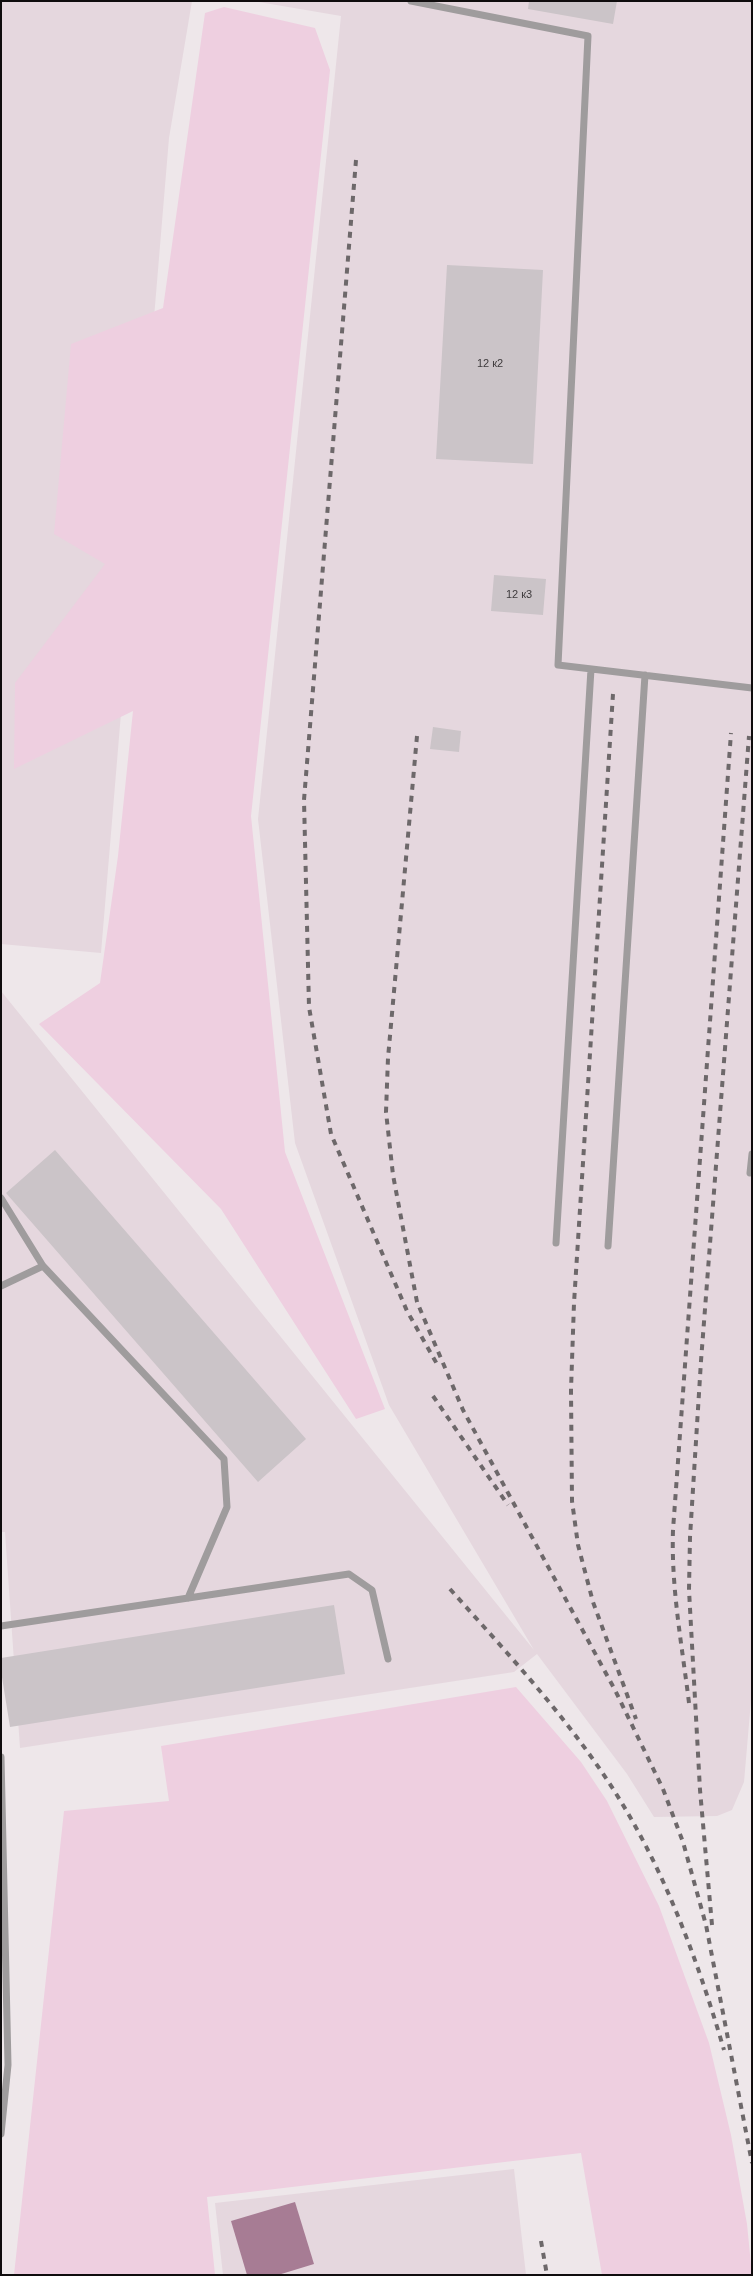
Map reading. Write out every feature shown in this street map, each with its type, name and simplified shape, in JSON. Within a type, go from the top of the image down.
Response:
[{"type":"lane","points":[[411,1],[588,36],[558,665],[752,688]]},
{"type":"lane","points":[[556,1243],[591,669]]},
{"type":"lane","points":[[608,1246],[645,675]]},
{"type":"lane","points":[[750,1173],[752,1154]]},
{"type":"lane","points":[[1,1198],[43,1266],[224,1459],[227,1507],[188,1598]]},
{"type":"lane","points":[[1,1286],[43,1266]]},
{"type":"lane","points":[[1,1626],[349,1574],[372,1590],[388,1658]]},
{"type":"lane","points":[[1,1757],[8,2065],[1,2134]]},
{"type":"shaded area","points":[[1,1],[192,1],[169,138],[101,953],[1,944]]},
{"type":"shaded area","points":[[253,1],[752,1],[752,1689],[744,1782],[732,1810],[717,1816],[654,1817],[627,1774],[537,1654],[514,1672],[20,1748],[5,1532],[1,1532],[1,991],[534,1650],[389,1405],[295,1143],[258,819],[341,16]]},
{"type":"shaded area","points":[[224,7],[315,28],[330,70],[251,816],[285,1152],[385,1409],[356,1419],[221,1209],[39,1024],[100,983],[118,856],[133,711],[14,769],[15,683],[105,564],[54,534],[71,344],[163,308],[205,13]]},
{"type":"shaded area","points":[[516,1687],[581,1762],[607,1801],[659,1906],[709,2043],[731,2135],[747,2224],[752,2275],[602,2275],[581,2153],[207,2197],[215,2275],[14,2275],[64,1811],[169,1801],[161,1746]]},
{"type":"shaded area","points":[[514,2169],[526,2275],[223,2275],[215,2203]]},
{"type":"shaded area","points":[[295,2202],[314,2264],[278,2275],[247,2275],[231,2221]]},
{"type":"building","points":[[529,1],[617,1],[613,24],[528,9]]},
{"type":"building","points":[[447,265],[543,270],[533,464],[436,459]]},
{"type":"building","points":[[494,575],[546,579],[543,615],[491,611]]},
{"type":"building","points":[[433,727],[461,731],[459,752],[430,749]]},
{"type":"building","points":[[55,1150],[306,1439],[258,1482],[6,1193]]},
{"type":"building","points":[[334,1605],[345,1674],[10,1727],[1,1671],[1,1658]]},
{"type":"railway","points":[[356,160],[304,800],[309,1007],[331,1134],[407,1311],[437,1364]]},
{"type":"railway","points":[[613,694],[574,1303],[571,1390],[572,1501],[578,1545],[593,1602],[636,1719]]},
{"type":"railway","points":[[689,1703],[675,1595],[673,1530],[731,733]]},
{"type":"railway","points":[[417,736],[388,1058],[386,1112],[393,1175],[417,1302],[463,1410],[615,1690],[663,1789],[683,1842],[706,1925],[752,2163]]},
{"type":"railway","points":[[712,1925],[700,1790],[689,1590],[690,1537],[701,1361],[749,736]]},
{"type":"railway","points":[[433,1396],[508,1505]]},
{"type":"railway","points":[[450,1589],[515,1662],[578,1738],[633,1822],[665,1885],[678,1917],[703,1983],[724,2050]]},
{"type":"railway","points":[[541,2241],[547,2275]]}]
